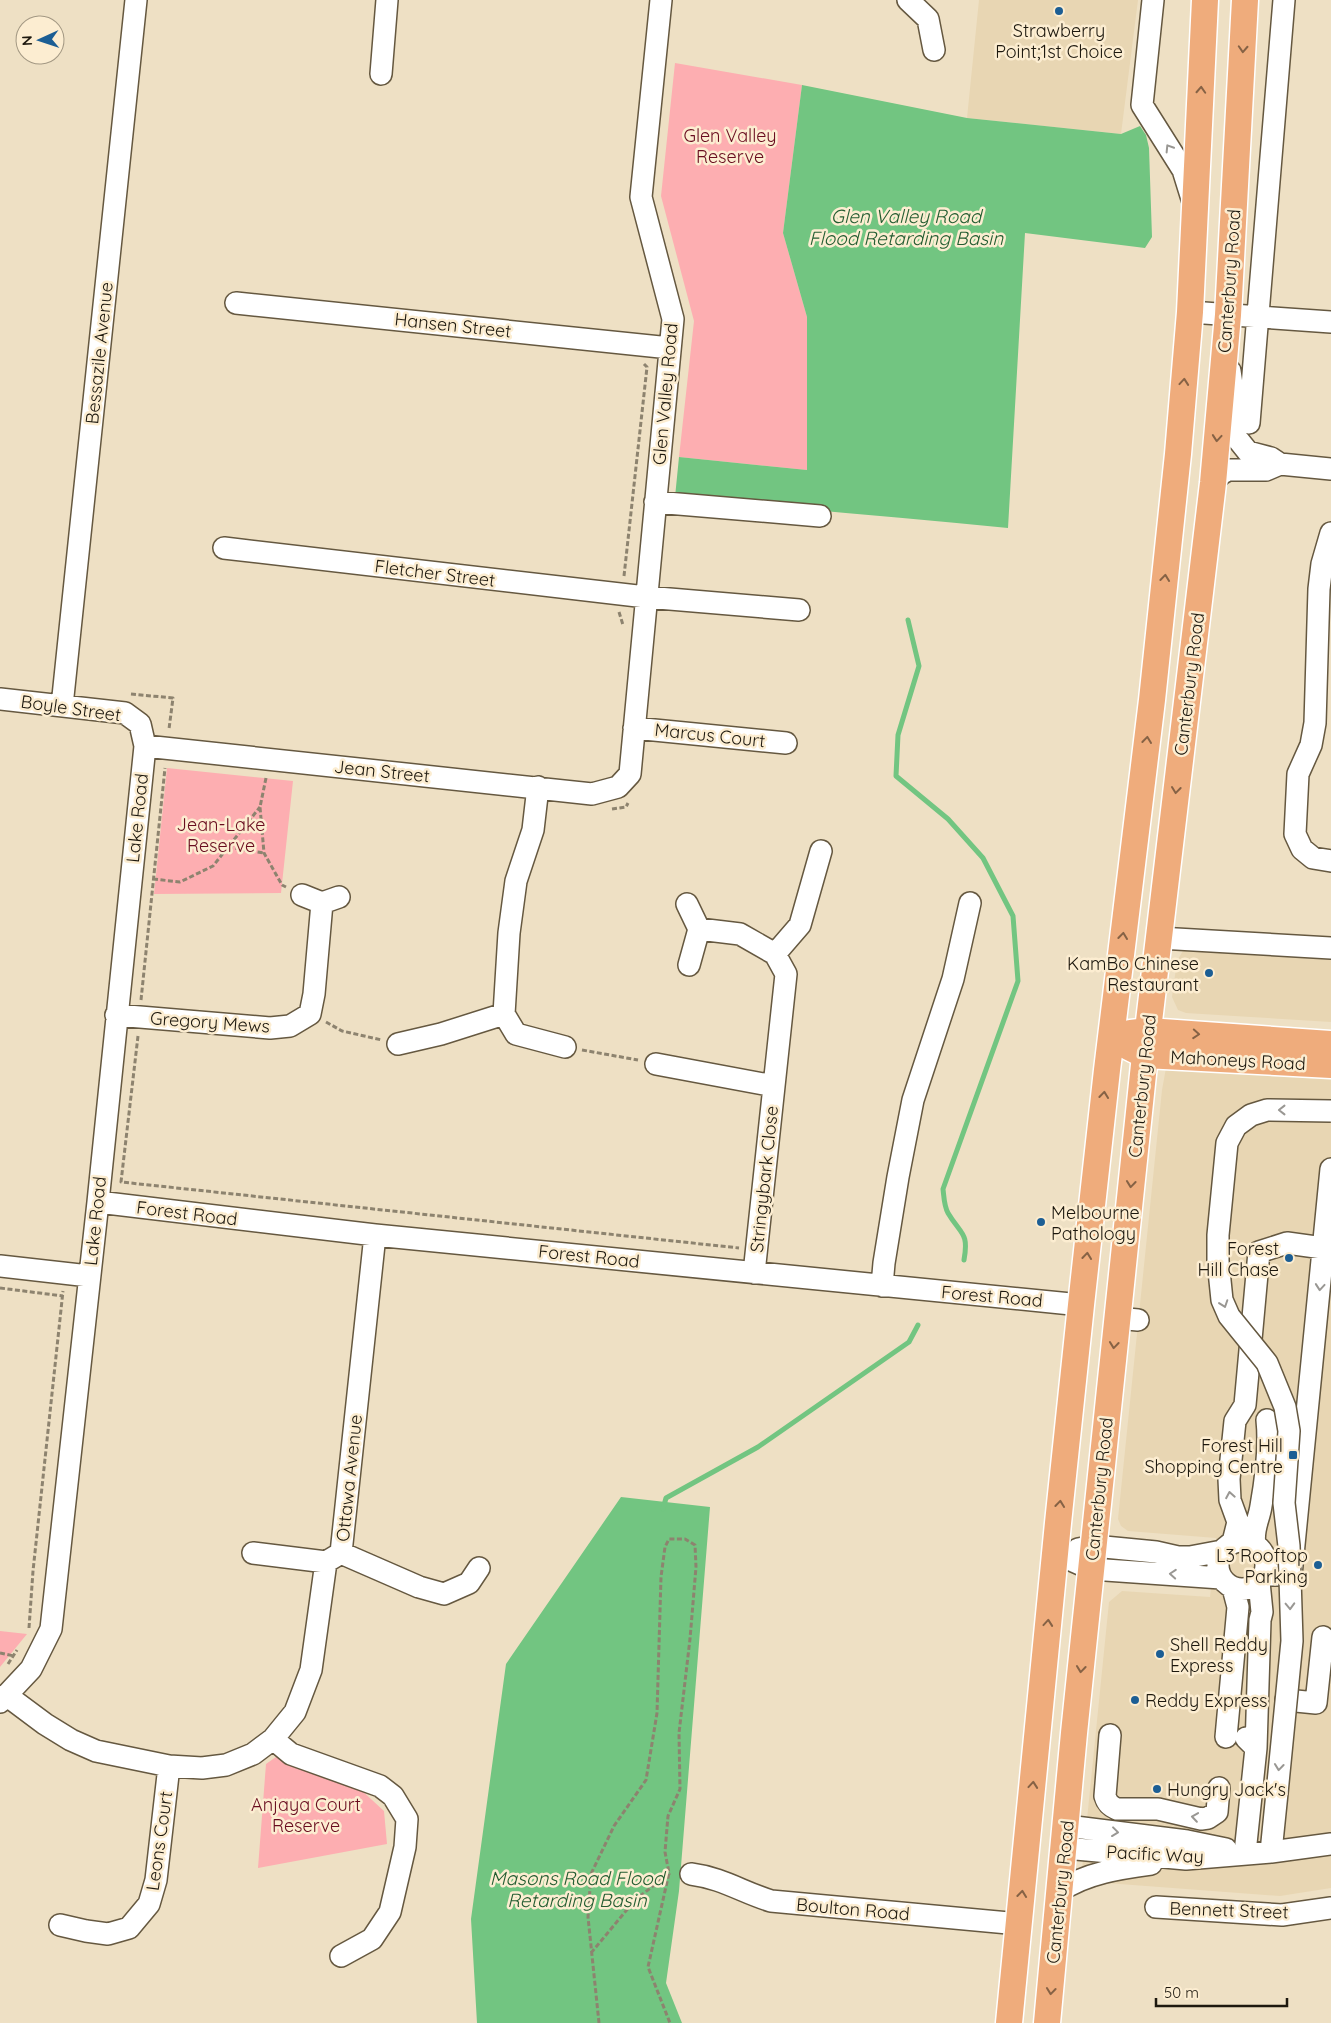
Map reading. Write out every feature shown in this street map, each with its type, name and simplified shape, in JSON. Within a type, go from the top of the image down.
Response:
[{"type":"main road","name":"Canterbury Road","points":[[1010,2023],[1055,1553],[1111,1036],[1152,700],[1178,454],[1190,312],[1205,0]]},
{"type":"main road","name":"Canterbury Road","points":[[1047,2023],[1092,1557],[1127,1319],[1146,1043],[1213,482],[1228,315],[1245,0]]},
{"type":"main road","name":"Mahoneys Road","points":[[1111,1036],[1146,1043],[1330,1051]]},
{"type":"main road","points":[[1028,1834],[1066,1837]]},
{"type":"street","name":"Bessazile Avenue","points":[[62,706],[136,0]]},
{"type":"street","points":[[381,74],[387,0]]},
{"type":"street","name":"Glen Valley Road","points":[[618,787],[630,774],[673,319],[641,197],[661,0]]},
{"type":"street","points":[[908,0],[928,19],[934,50]]},
{"type":"street","name":"Canterbury Road","points":[[1153,0],[1142,105],[1183,170],[1196,209]]},
{"type":"street","name":"Canterbury Road","points":[[1250,424],[1284,0]]},
{"type":"street","name":"Hansen Street","points":[[236,303],[670,348]]},
{"type":"street","points":[[1190,312],[1331,322]]},
{"type":"street","points":[[1226,344],[1233,391],[1236,437],[1248,452],[1270,458],[1280,464],[1331,469]]},
{"type":"street","points":[[1213,482],[1228,470],[1266,470],[1280,464]]},
{"type":"street","points":[[655,502],[820,516]]},
{"type":"street","points":[[1331,533],[1322,564],[1319,590],[1315,723],[1311,745],[1298,774],[1295,834],[1302,849],[1313,858],[1331,861]]},
{"type":"street","name":"Fletcher Street","points":[[224,548],[646,597],[799,610]]},
{"type":"street","name":"Boyle Street","points":[[0,699],[125,713],[140,724]]},
{"type":"street","name":"Lake Road","points":[[3,1699],[31,1669],[51,1630],[145,746],[140,724]]},
{"type":"street","name":"Marcus Court","points":[[634,728],[786,743]]},
{"type":"street","name":"Jean Street","points":[[145,746],[592,794],[618,787]]},
{"type":"street","points":[[538,787],[533,830],[516,881],[509,933],[504,1014],[516,1034],[564,1047]]},
{"type":"street","points":[[699,929],[740,934],[775,954],[800,926],[821,851]]},
{"type":"street","points":[[302,895],[330,900],[310,1014]]},
{"type":"street","points":[[882,1286],[898,1176],[914,1100],[953,979],[970,903]]},
{"type":"street","points":[[688,904],[699,929],[689,965]]},
{"type":"street","points":[[1158,938],[1331,948]]},
{"type":"street","name":"Stringybark Close","points":[[754,1273],[786,974],[775,954]]},
{"type":"street","name":"Gregory Mews","points":[[116,1015],[270,1028],[290,1026],[310,1014]]},
{"type":"street","points":[[398,1044],[441,1034],[504,1014]]},
{"type":"street","name":"Stringybark Close","points":[[656,1064],[774,1086]]},
{"type":"street","points":[[1271,1852],[1292,1642],[1289,1546],[1284,1503],[1289,1430],[1285,1407],[1267,1363],[1229,1316],[1222,1300],[1219,1276],[1218,1235],[1227,1143],[1236,1126],[1251,1115],[1266,1110],[1331,1111]]},
{"type":"street","points":[[1292,1568],[1331,1169]]},
{"type":"street","name":"Forest Road","points":[[98,1202],[375,1235],[1082,1305]]},
{"type":"street","name":"Ottawa Avenue","points":[[3,1699],[71,1740],[96,1751],[168,1766],[202,1768],[226,1765],[253,1754],[273,1739],[295,1712],[311,1670],[334,1557],[375,1235]]},
{"type":"street","points":[[1256,1748],[1248,1738],[1225,1741],[1238,1607],[1218,1565],[1238,1522],[1230,1500],[1229,1479],[1235,1421],[1245,1405],[1259,1252],[1287,1243],[1323,1248]]},
{"type":"street","points":[[0,1266],[89,1276]]},
{"type":"street","points":[[1240,1413],[1267,1420],[1307,1424]]},
{"type":"street","points":[[1245,1853],[1256,1748],[1262,1579],[1266,1560],[1253,1534],[1261,1507],[1269,1441],[1267,1420]]},
{"type":"street","points":[[1092,1557],[1156,1552],[1178,1557],[1190,1557],[1248,1541],[1292,1568]]},
{"type":"street","points":[[253,1553],[334,1557],[419,1588],[444,1594],[470,1583],[479,1568]]},
{"type":"street","points":[[1055,1553],[1092,1557],[1227,1583],[1247,1589],[1262,1579],[1292,1568]]},
{"type":"street","points":[[1286,1700],[1316,1703],[1323,1637]]},
{"type":"street","points":[[1110,1735],[1106,1796],[1107,1802],[1112,1807],[1117,1809],[1158,1809],[1201,1819],[1208,1818],[1217,1812],[1219,1788]]},
{"type":"street","points":[[273,1739],[291,1754],[380,1786],[393,1796],[407,1819],[405,1847],[390,1912],[372,1939],[341,1956]]},
{"type":"street","name":"Leons Court","points":[[60,1925],[108,1934],[130,1928],[149,1904],[156,1880],[168,1766]]},
{"type":"street","name":"Pacific Way","points":[[1066,1837],[1188,1841],[1245,1853]]},
{"type":"street","name":"Pacific Way","points":[[1066,1837],[1186,1859],[1271,1852],[1331,1844]]},
{"type":"street","points":[[1060,1891],[1084,1878],[1127,1868],[1186,1859]]},
{"type":"street","name":"Boulton Road","points":[[691,1874],[722,1880],[753,1895],[771,1901],[1019,1924]]},
{"type":"street","name":"Bennett Street","points":[[1156,1907],[1282,1915],[1331,1908]]},
{"type":"path","points":[[624,582],[646,367],[640,359]]},
{"type":"path","points":[[618,608],[623,623],[622,633]]},
{"type":"path","points":[[130,694],[173,698],[169,730]]},
{"type":"path","points":[[166,765],[121,1182],[745,1248]]},
{"type":"path","points":[[257,775],[266,776],[260,807],[264,853],[282,885],[302,895]]},
{"type":"path","points":[[153,879],[180,882],[213,866],[260,807]]},
{"type":"path","points":[[228,847],[264,853]]},
{"type":"path","points":[[310,1014],[342,1031],[398,1044]]},
{"type":"path","points":[[564,1047],[656,1064]]},
{"type":"path","points":[[29,1634],[33,1571],[65,1273]]},
{"type":"path","points":[[0,1288],[63,1296]]},
{"type":"path","points":[[598,2023],[588,1917],[591,1874],[614,1826],[646,1780],[657,1713],[661,1577],[665,1547],[669,1539],[685,1539],[694,1546],[696,1567],[679,1733],[680,1789],[668,1816],[665,1852],[669,1873],[648,1967],[670,2023]]},
{"type":"path","points":[[4,1668],[18,1649]]},
{"type":"path","points":[[0,1653],[13,1656]]},
{"type":"path","points":[[591,1953],[635,1900],[669,1873],[691,1874]]},
{"type":"shaded area","points":[[979,0],[1138,0],[1121,134],[967,118]]},
{"type":"shaded area","points":[[1184,949],[1331,956],[1331,1022],[1186,1013],[1178,1010],[1172,997],[1177,961]]},
{"type":"shaded area","points":[[1166,1068],[1331,1070],[1331,1888],[1280,1896],[1093,1882],[1082,1869],[1109,1602],[1122,1591],[1210,1597],[1216,1538],[1128,1531],[1121,1526],[1118,1519],[1162,1090]]},
{"type":"green space","name":"Glen Valley Reserve","points":[[675,63],[802,85],[783,233],[807,317],[807,470],[679,457],[694,321],[661,196]]},
{"type":"green space","name":"Jean-Lake Reserve","points":[[167,768],[293,781],[281,893],[154,894]]},
{"type":"green space","points":[[0,1631],[27,1634],[0,1667]]},
{"type":"green space","name":"Anjaya Court Reserve","points":[[283,1752],[359,1788],[384,1811],[387,1844],[258,1868],[266,1764]]},
{"type":"water","name":"Glen Valley Road Flood Retarding Basin","points":[[802,85],[967,118],[1121,134],[1140,126],[1146,135],[1149,148],[1152,237],[1145,248],[1025,233],[1008,528],[675,497],[679,457],[807,470],[807,317],[783,233]]},
{"type":"water","name":"Masons Road Flood Retarding Basin","points":[[621,1497],[710,1507],[679,1891],[666,1983],[682,2023],[477,2023],[471,1919],[506,1664]]},
{"type":"waterway","points":[[908,620],[919,666],[898,735],[896,776],[948,819],[983,858],[1013,916],[1018,981],[943,1189],[947,1210],[965,1239],[964,1260]]},
{"type":"waterway","points":[[663,1509],[666,1498],[758,1447],[909,1342],[918,1325]]},
{"type":"place","name":"Strawberry Point;1st Choice","points":[[1059,11]]},
{"type":"place","name":"KamBo Chinese Restaurant","points":[[1209,973]]},
{"type":"place","name":"Melbourne Pathology","points":[[1041,1222]]},
{"type":"place","name":"Forest Hill Chase","points":[[1289,1258]]},
{"type":"place","name":"Forest Hill Shopping Centre","points":[[1293,1455]]},
{"type":"place","name":"L3 Rooftop Parking","points":[[1318,1565]]},
{"type":"place","name":"Shell Reddy Express","points":[[1160,1654]]},
{"type":"place","name":"Reddy Express","points":[[1135,1700]]},
{"type":"place","name":"Hungry Jack's","points":[[1157,1789]]}]
